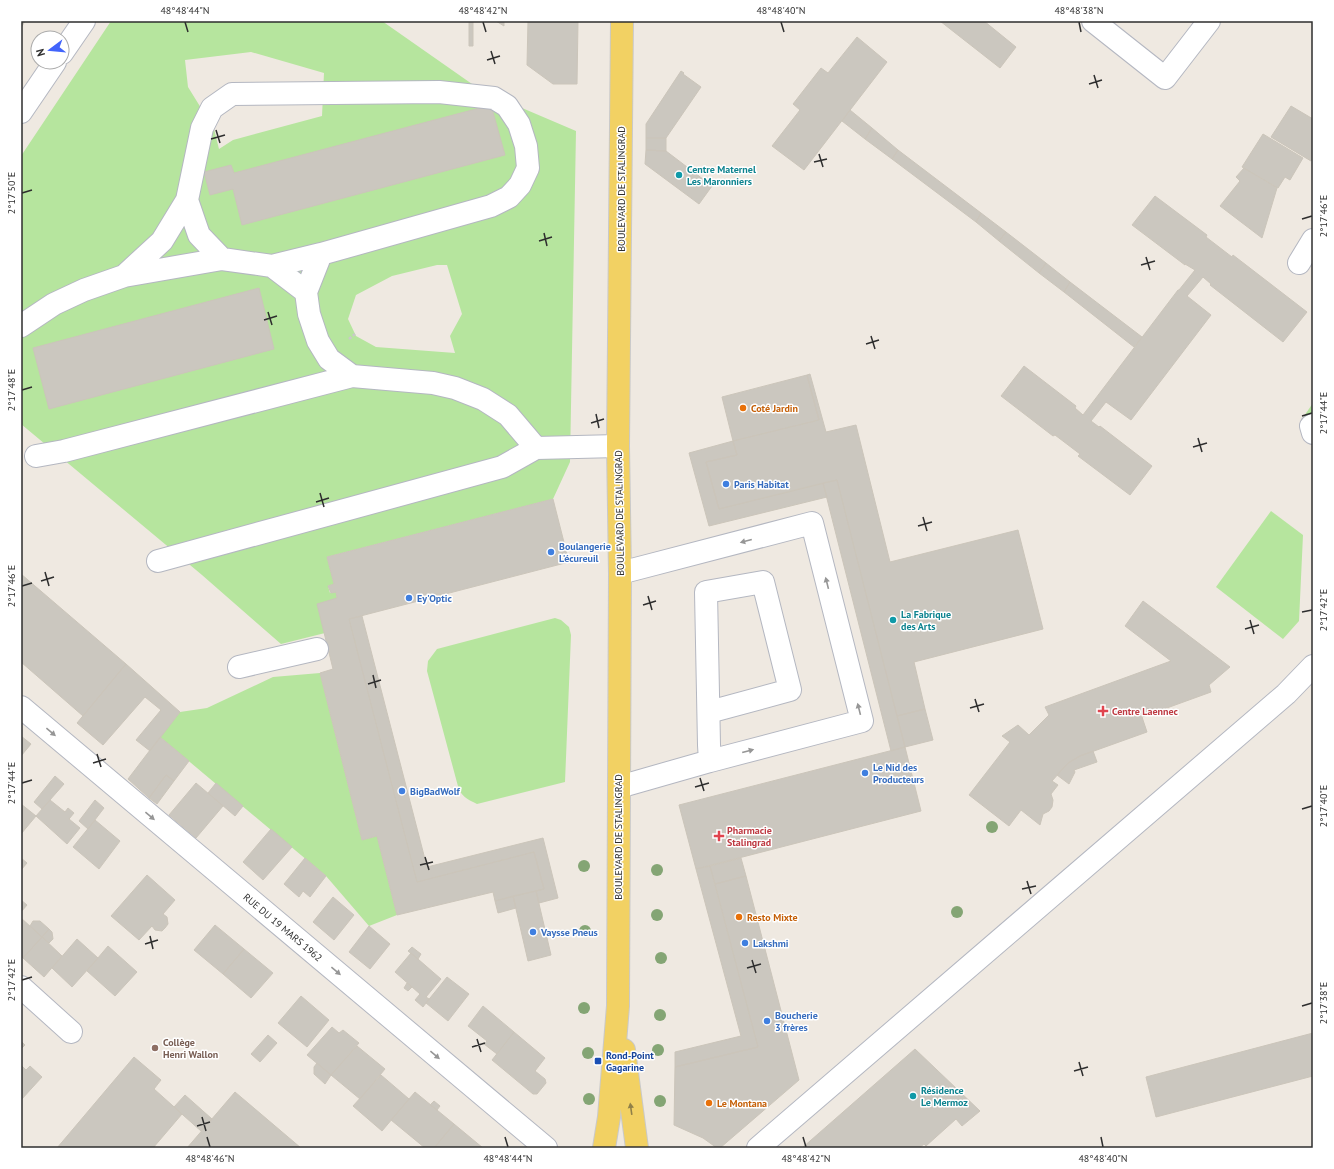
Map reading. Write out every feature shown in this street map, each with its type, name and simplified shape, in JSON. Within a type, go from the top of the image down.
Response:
[{"type":"main road","name":"BOULEVARD DE STALINGRAD","points":[[604,1148],[609,1117],[618,1006],[620,573],[618,446],[622,21]]},
{"type":"main road","name":"BOULEVARD DE STALINGRAD","points":[[618,1006],[637,1148]]},
{"type":"street","points":[[70,41],[84,21]]},
{"type":"street","points":[[1094,21],[1165,78],[1209,21]]},
{"type":"street","points":[[21,112],[50,70]]},
{"type":"street","points":[[21,326],[54,304],[84,290],[124,276],[222,260],[272,266],[321,254],[491,206],[509,197],[520,184],[528,168],[526,146],[519,124],[507,106],[494,98],[439,92],[232,94],[212,108],[202,128],[187,200],[162,241],[124,276]]},
{"type":"street","points":[[187,200],[199,235],[222,260]]},
{"type":"street","points":[[1299,263],[1313,240]]},
{"type":"street","points":[[321,254],[306,292],[309,314],[318,341],[329,359],[352,376]]},
{"type":"street","points":[[272,266],[306,292]]},
{"type":"street","points":[[36,456],[72,449],[352,376],[433,383],[456,388],[483,399],[508,415],[536,448]]},
{"type":"street","points":[[1313,425],[1311,426],[1313,433]]},
{"type":"street","points":[[158,561],[502,467],[536,448],[618,446]]},
{"type":"street","points":[[618,786],[862,721],[812,523],[620,573]]},
{"type":"street","points":[[708,712],[790,690],[763,582],[706,592],[708,745],[710,761]]},
{"type":"street","points":[[240,666],[317,649]]},
{"type":"street","points":[[758,1148],[1286,694],[1313,666]]},
{"type":"street","name":"RUE DU 19 MARS 1962","points":[[21,707],[546,1148]]},
{"type":"street","points":[[21,987],[71,1032]]},
{"type":"green space","points":[[111,21],[382,21],[482,91],[576,131],[570,462],[553,499],[327,557],[334,584],[328,586],[330,593],[336,592],[337,598],[325,633],[281,644],[202,575],[21,424],[21,156]],"holes":[[[251,52],[324,73],[322,116],[233,140],[219,149],[214,129],[188,87],[185,60]],[[437,265],[447,265],[462,314],[450,336],[455,353],[376,347],[356,336],[348,319],[356,295],[392,276]]]},
{"type":"green space","points":[[1313,403],[1313,416],[1302,419]]},
{"type":"green space","points":[[1271,511],[1303,535],[1299,621],[1283,639],[1216,587]]},
{"type":"green space","points":[[555,618],[561,620],[569,627],[571,635],[565,782],[477,804],[465,797],[459,790],[427,671],[428,661],[437,649]]},
{"type":"green space","points":[[320,673],[362,840],[377,836],[397,915],[369,926],[326,876],[160,737],[180,712],[207,708],[273,677]]},
{"type":"building","points":[[21,21],[25,21],[21,28]]},
{"type":"building","points":[[469,21],[473,21],[473,46],[469,46]]},
{"type":"building","points":[[496,21],[504,21],[504,26]]},
{"type":"building","points":[[528,21],[578,21],[577,84],[553,84],[527,65]]},
{"type":"building","points":[[940,21],[984,21],[1016,47],[1000,68]]},
{"type":"building","points":[[857,37],[887,62],[804,170],[772,146],[800,110],[793,104],[821,68],[828,73]]},
{"type":"building","points":[[681,71],[701,87],[666,138],[646,138],[646,124]]},
{"type":"building","points":[[491,105],[505,155],[242,225],[233,189],[210,195],[204,172],[231,165],[234,173]]},
{"type":"building","points":[[1291,106],[1313,119],[1313,158],[1311,161],[1271,137]]},
{"type":"building","points":[[850,110],[872,128],[865,139],[842,121]]},
{"type":"building","points":[[872,128],[898,150],[892,159],[865,139]]},
{"type":"building","points":[[1263,134],[1303,158],[1290,180],[1285,177],[1278,188],[1242,167]]},
{"type":"building","points":[[646,138],[666,138],[666,151],[646,150]]},
{"type":"building","name":"Centre Maternel Les Maronniers","points":[[646,150],[666,151],[712,186],[699,204],[645,164]]},
{"type":"building","points":[[898,150],[981,213],[976,222],[892,159]]},
{"type":"building","points":[[1244,168],[1277,188],[1262,238],[1220,206],[1240,181],[1236,177]]},
{"type":"building","points":[[1155,196],[1207,235],[1206,237],[1232,257],[1233,255],[1307,312],[1283,342],[1210,285],[1211,284],[1203,277],[1187,296],[1211,315],[1131,420],[1106,402],[1091,421],[1099,427],[1100,426],[1152,466],[1130,495],[1078,456],[1080,454],[1055,435],[1053,436],[1001,396],[1024,366],[1076,406],[1075,408],[1083,415],[1178,290],[1195,270],[1185,265],[1132,225]]},
{"type":"building","points":[[981,213],[1006,232],[999,241],[976,222]]},
{"type":"building","points":[[1006,232],[1046,263],[1039,273],[999,241]]},
{"type":"building","points":[[1046,263],[1070,282],[1064,292],[1039,273]]},
{"type":"building","points":[[1070,282],[1142,337],[1134,347],[1064,292]]},
{"type":"building","points":[[259,288],[274,349],[49,409],[33,348]]},
{"type":"building","points":[[810,374],[826,432],[856,425],[890,562],[1018,530],[1043,629],[914,662],[925,709],[897,716],[837,480],[719,509],[706,462],[737,455],[733,441],[819,420],[807,375]]},
{"type":"building","points":[[807,375],[819,420],[733,441],[722,397]]},
{"type":"building","points":[[733,441],[737,455],[706,462],[719,509],[823,483],[827,497],[709,526],[689,453]]},
{"type":"building","points":[[837,480],[905,747],[891,751],[823,483]]},
{"type":"building","points":[[553,499],[569,562],[349,619],[417,882],[534,852],[544,889],[495,901],[493,892],[397,915],[377,836],[362,840],[320,673],[333,669],[317,604],[337,598],[336,592],[331,593],[328,586],[334,584],[327,557]]},
{"type":"building","points":[[21,574],[126,664],[83,716],[21,662]]},
{"type":"building","name":"Centre Laennec","points":[[1143,601],[1230,667],[1209,685],[1211,692],[1142,717],[1147,732],[1080,756],[1068,763],[1052,781],[1058,785],[1051,794],[1053,800],[1052,807],[1049,811],[1043,814],[1040,825],[1021,810],[1009,826],[969,795],[1010,742],[1002,736],[1018,725],[1029,735],[1049,715],[1045,707],[1171,661],[1125,626]]},
{"type":"building","points":[[362,616],[427,867],[543,838],[558,898],[539,903],[536,891],[544,889],[534,852],[417,882],[349,619]]},
{"type":"building","points":[[126,664],[180,712],[150,751],[136,740],[161,710],[145,697],[103,745],[77,723]]},
{"type":"building","points":[[925,709],[933,740],[905,747],[897,716]]},
{"type":"building","points":[[21,736],[31,744],[21,756]]},
{"type":"building","points":[[160,737],[189,761],[174,781],[166,775],[149,798],[128,779]]},
{"type":"building","points":[[905,747],[921,811],[696,869],[679,805]]},
{"type":"building","points":[[1093,751],[1097,762],[1074,770],[1075,772],[1069,784],[1057,775],[1068,763]]},
{"type":"building","points":[[166,775],[174,781],[157,804],[149,798]]},
{"type":"building","points":[[55,776],[64,784],[42,809],[34,802]]},
{"type":"building","points":[[196,783],[223,806],[196,838],[169,815]]},
{"type":"building","points":[[216,783],[243,806],[235,816],[208,793]]},
{"type":"building","points":[[50,800],[65,812],[68,808],[74,813],[69,819],[80,828],[67,844],[36,816]]},
{"type":"building","points":[[95,800],[104,808],[88,829],[79,821]]},
{"type":"building","points":[[21,804],[36,816],[21,834]]},
{"type":"building","points":[[95,820],[120,841],[99,869],[73,847]]},
{"type":"building","points":[[271,829],[292,847],[263,880],[243,862]]},
{"type":"building","points":[[21,858],[27,863],[21,870]]},
{"type":"building","points":[[305,858],[326,876],[310,897],[303,891],[299,897],[284,884]]},
{"type":"building","points":[[741,858],[746,876],[715,884],[710,866]]},
{"type":"building","points":[[710,866],[758,1047],[675,1067],[675,1052],[741,1036],[696,869]]},
{"type":"building","points":[[147,875],[175,900],[163,914],[167,917],[168,924],[165,928],[162,931],[155,930],[152,926],[139,940],[111,916]]},
{"type":"building","points":[[746,876],[799,1080],[720,1148],[717,1148],[703,1138],[674,1125],[675,1067],[758,1047],[715,884]]},
{"type":"building","name":"Vaysse Pneus","points":[[536,891],[551,955],[528,961],[513,896]]},
{"type":"building","points":[[513,896],[516,908],[498,913],[495,901]]},
{"type":"building","points":[[333,897],[354,915],[334,940],[313,922]]},
{"type":"building","points":[[21,900],[27,905],[21,912]]},
{"type":"building","points":[[21,918],[42,937],[23,958],[21,955]]},
{"type":"building","points":[[33,921],[40,921],[49,929],[42,937],[30,926]]},
{"type":"building","points":[[215,925],[244,949],[223,974],[194,950]]},
{"type":"building","points":[[369,926],[390,944],[370,969],[349,952]]},
{"type":"building","points":[[49,929],[52,932],[53,939],[49,943],[42,937]]},
{"type":"building","points":[[42,937],[62,956],[44,977],[23,958]]},
{"type":"building","points":[[77,939],[98,958],[72,987],[52,968]]},
{"type":"building","points":[[108,946],[137,972],[115,996],[87,971]]},
{"type":"building","points":[[412,947],[421,954],[418,959],[408,951]]},
{"type":"building","points":[[244,949],[273,973],[251,998],[223,974]]},
{"type":"building","points":[[411,953],[441,979],[426,997],[429,999],[423,1007],[415,1000],[420,994],[395,972]]},
{"type":"building","points":[[447,977],[469,994],[448,1021],[426,1003]]},
{"type":"building","points":[[407,983],[412,987],[408,991],[404,988]]},
{"type":"building","points":[[301,996],[329,1020],[307,1047],[278,1023]]},
{"type":"building","points":[[483,1006],[514,1032],[497,1054],[484,1044],[487,1041],[468,1026]]},
{"type":"building","points":[[332,1027],[339,1033],[343,1030],[359,1043],[331,1075],[307,1055]]},
{"type":"building","points":[[514,1032],[545,1058],[535,1071],[545,1079],[546,1083],[537,1094],[533,1094],[492,1060]]},
{"type":"building","points":[[1313,1033],[1313,1076],[1156,1117],[1146,1077]]},
{"type":"building","points":[[268,1035],[277,1043],[260,1062],[251,1054]]},
{"type":"building","points":[[21,1041],[25,1045],[21,1049]]},
{"type":"building","points":[[357,1046],[385,1069],[360,1099],[331,1075]]},
{"type":"building","name":"Résidence Le Mermoz","points":[[915,1049],[980,1111],[962,1126],[956,1119],[926,1146],[924,1144],[919,1148],[802,1148]]},
{"type":"building","points":[[134,1057],[161,1080],[154,1089],[182,1114],[153,1148],[57,1148]]},
{"type":"building","points":[[317,1063],[331,1075],[325,1084],[314,1074],[314,1067]]},
{"type":"building","points":[[21,1065],[26,1070],[30,1066],[42,1077],[21,1100]]},
{"type":"building","points":[[381,1075],[409,1099],[382,1131],[353,1106]]},
{"type":"building","points":[[235,1092],[301,1148],[187,1148]]},
{"type":"building","points":[[415,1092],[454,1124],[434,1148],[425,1148],[391,1120]]},
{"type":"building","points":[[185,1095],[212,1119],[201,1131],[174,1107]]},
{"type":"building","points":[[434,1101],[440,1106],[437,1110],[430,1105]]},
{"type":"building","points":[[454,1124],[483,1148],[434,1148]]},
{"type":"place","name":"Centre Maternel Les Maronniers","points":[[679,175]]},
{"type":"place","name":"Coté Jardin","points":[[743,408]]},
{"type":"place","name":"Paris Habitat","points":[[726,484]]},
{"type":"place","name":"Boulangerie L'écureuil","points":[[551,552]]},
{"type":"place","name":"Ey'Optic","points":[[409,598]]},
{"type":"place","name":"La Fabrique des Arts","points":[[893,620]]},
{"type":"place","name":"Centre Laennec","points":[[1103,711]]},
{"type":"place","name":"Le Nid des Producteurs","points":[[865,773]]},
{"type":"place","name":"BigBadWolf","points":[[402,791]]},
{"type":"place","name":"Pharmacie Stalingrad","points":[[719,836]]},
{"type":"place","name":"Resto Mixte","points":[[739,917]]},
{"type":"place","name":"Vaysse Pneus","points":[[533,932]]},
{"type":"place","name":"Lakshmi","points":[[745,943]]},
{"type":"place","name":"Boucherie 3 frères","points":[[767,1021]]},
{"type":"place","name":"Collège Henri Wallon","points":[[155,1048]]},
{"type":"place","name":"Rond-Point Gagarine","points":[[598,1061]]},
{"type":"place","name":"Résidence Le Mermoz","points":[[913,1096]]},
{"type":"place","name":"Le Montana","points":[[709,1103]]}]
